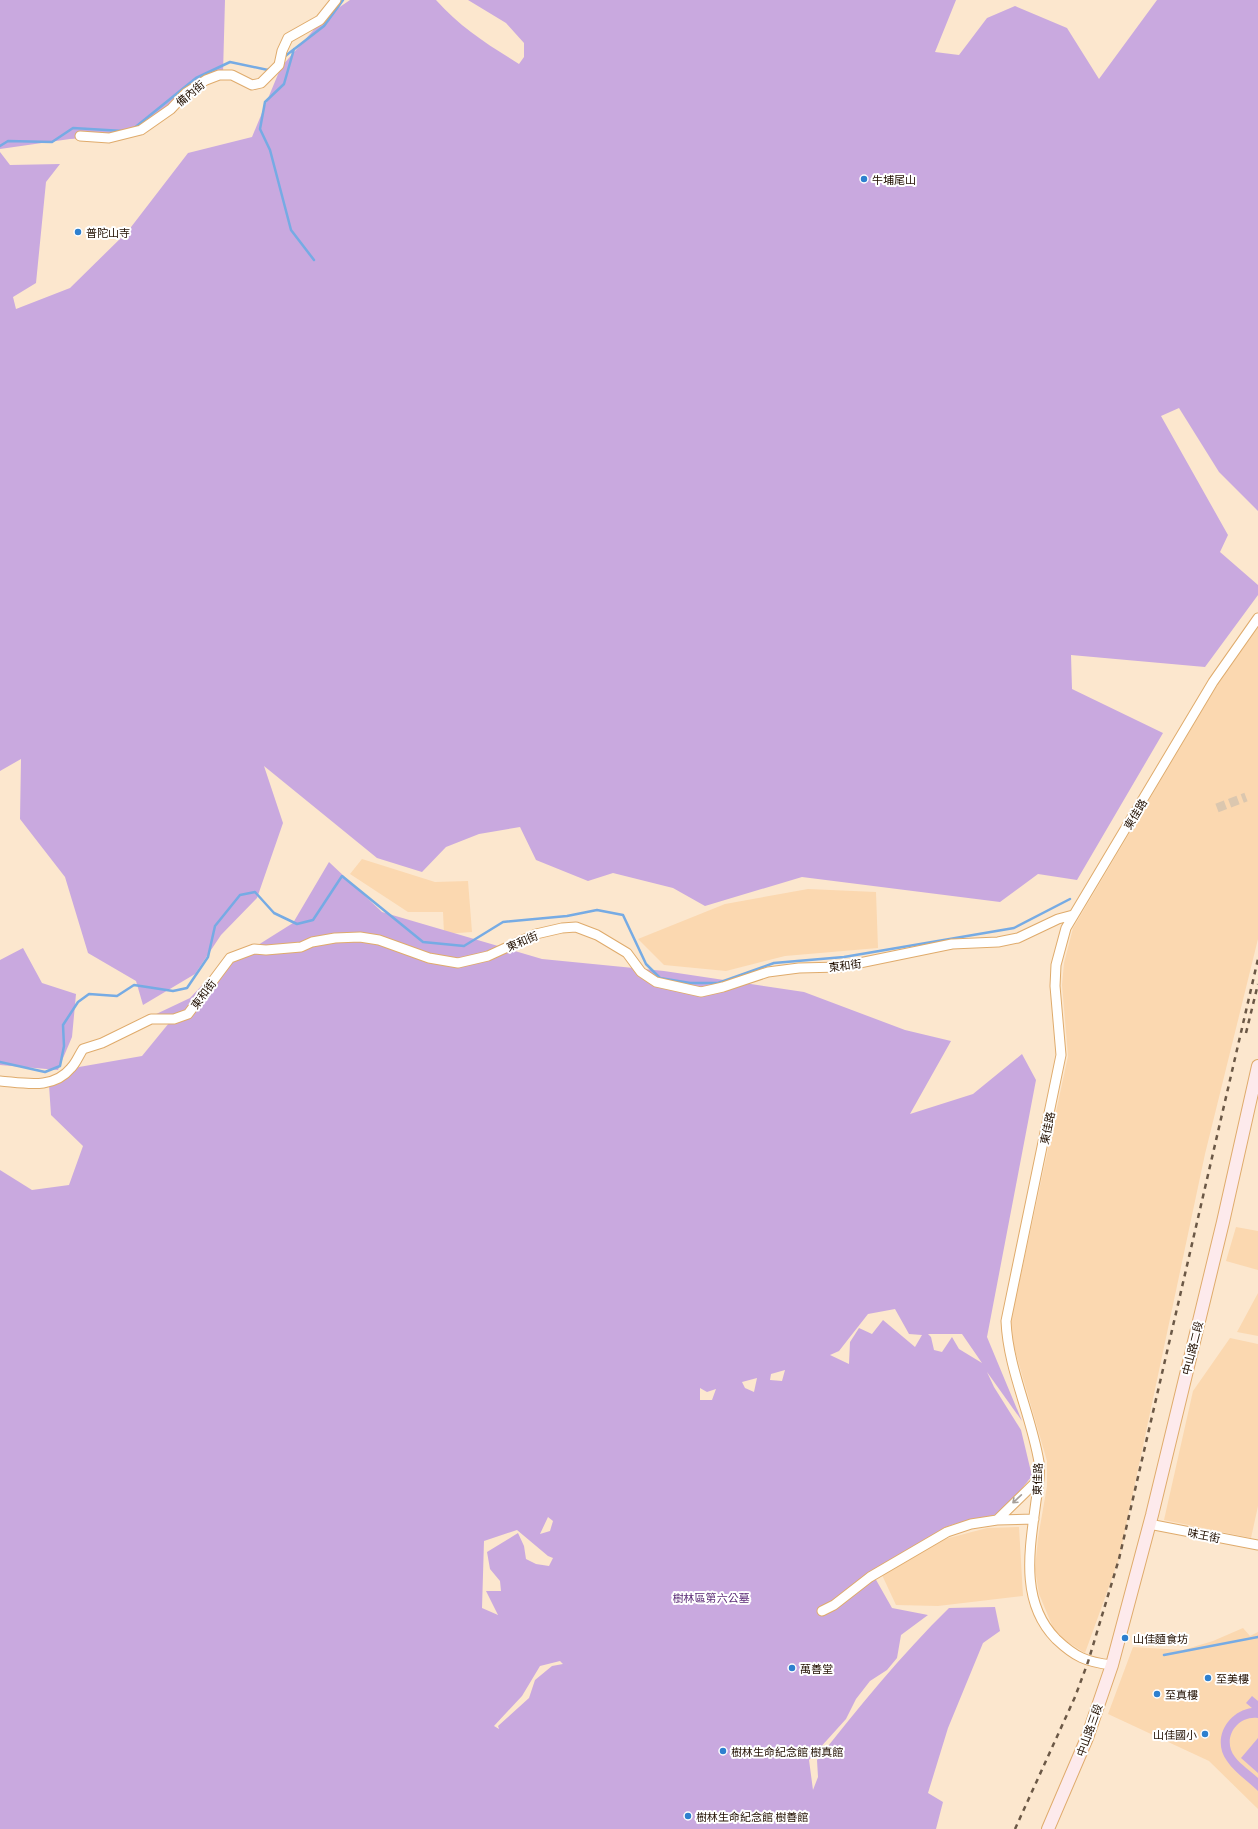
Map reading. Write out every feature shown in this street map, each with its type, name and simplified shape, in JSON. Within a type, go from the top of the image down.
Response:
[{"type":"main road","name":"中山路二段","points":[[1121,1629],[1149,1524],[1224,1222],[1258,1066]]},
{"type":"main road","name":"中山路三段","points":[[1048,1829],[1087,1738],[1112,1665],[1121,1629]]},
{"type":"street","name":"備內街","points":[[80,136],[109,138],[141,130],[171,109],[186,93],[206,80],[219,75],[232,75],[252,84],[260,83],[278,65],[281,53],[288,38],[320,20],[336,0]]},
{"type":"street","name":"東佳路","points":[[1112,1665],[1088,1662],[1067,1648],[1043,1625],[1035,1604],[1029,1571],[1039,1479],[1039,1463],[1008,1346],[1006,1321],[1061,1055],[1055,986],[1056,965],[1066,928],[1213,682],[1258,618]]},
{"type":"street","name":"東和街","points":[[0,1081],[38,1084],[53,1081],[72,1068],[83,1049],[102,1042],[150,1019],[174,1019],[188,1014],[230,958],[254,949],[266,950],[301,947],[312,942],[335,938],[360,938],[379,940],[429,958],[458,963],[488,956],[536,934],[562,928],[576,927],[597,935],[627,953],[641,972],[656,982],[701,992],[723,987],[768,972],[799,968],[840,967],[952,944],[998,942],[1018,938],[1058,919],[1073,915]]},
{"type":"street","points":[[997,1520],[1039,1479]]},
{"type":"street","points":[[822,1611],[834,1605],[870,1577],[928,1545],[947,1532],[971,1524],[997,1520],[1034,1519]]},
{"type":"street","name":"味王街","points":[[1149,1524],[1258,1545]]},
{"type":"shaded area","points":[[1258,627],[1258,939],[1205,1154],[1119,1559],[1085,1653],[1064,1640],[1054,1630],[1039,1594],[1035,1569],[1038,1538],[1047,1486],[1047,1461],[1014,1347],[1011,1321],[1068,1056],[1062,985],[1064,963],[1073,928],[1215,689]]},
{"type":"shaded area","points":[[362,859],[435,882],[468,881],[472,932],[444,934],[443,912],[408,912],[350,874]]},
{"type":"shaded area","points":[[808,889],[876,892],[878,948],[785,956],[726,971],[664,965],[638,939],[725,904]]},
{"type":"shaded area","points":[[1236,1227],[1258,1231],[1258,1270],[1226,1261]]},
{"type":"shaded area","points":[[1258,1293],[1258,1336],[1237,1332]]},
{"type":"shaded area","points":[[1230,1338],[1258,1344],[1258,1506],[1251,1538],[1164,1520],[1193,1391]]},
{"type":"shaded area","points":[[1019,1527],[1023,1596],[938,1606],[896,1605],[882,1575],[945,1539],[987,1528]]},
{"type":"shaded area","name":"山佳國小","points":[[1243,1628],[1250,1636],[1258,1632],[1258,1809],[1209,1761],[1108,1714],[1133,1647],[1183,1650],[1213,1641]]},
{"type":"green space","points":[[0,0],[225,0],[223,73],[131,135],[70,139],[0,149]]},
{"type":"green space","points":[[350,0],[436,0],[465,27],[519,64],[524,57],[524,43],[506,23],[468,0],[956,0],[935,52],[959,55],[987,18],[1015,6],[1067,28],[1099,79],[1157,0],[1258,0],[1258,511],[1219,472],[1179,408],[1161,416],[1228,535],[1220,552],[1258,585],[1258,595],[1205,667],[1071,655],[1072,689],[1163,733],[1077,880],[1038,874],[1000,902],[802,877],[705,906],[673,888],[613,873],[588,881],[536,860],[520,827],[479,834],[446,847],[422,872],[377,858],[264,766],[283,823],[257,898],[221,935],[195,974],[143,1005],[136,981],[88,953],[65,877],[20,819],[21,759],[0,771],[0,152],[10,165],[60,164],[46,182],[36,283],[13,297],[16,309],[70,288],[128,231],[188,153],[252,137],[281,67],[325,17]]},
{"type":"green space","name":"樹林區第六公墓","points":[[329,862],[382,912],[542,959],[664,971],[804,992],[905,1030],[951,1041],[910,1114],[973,1094],[1022,1054],[1036,1080],[987,1337],[1022,1421],[987,1372],[994,1387],[1021,1430],[1032,1476],[1014,1498],[992,1516],[954,1524],[940,1530],[934,1535],[871,1571],[892,1608],[928,1615],[901,1635],[897,1658],[887,1670],[870,1681],[856,1699],[846,1719],[809,1760],[813,1790],[818,1777],[817,1760],[897,1663],[931,1626],[949,1608],[995,1607],[1000,1631],[983,1643],[948,1728],[928,1793],[943,1802],[936,1829],[0,1829],[0,1170],[32,1190],[69,1185],[83,1146],[51,1115],[49,1085],[79,1067],[142,1056],[169,1023],[152,1016],[190,998],[227,959],[253,948],[293,923]],"holes":[[[895,1309],[909,1334],[922,1335],[915,1347],[883,1320],[872,1334],[859,1328],[850,1342],[849,1364],[830,1355],[839,1351],[868,1314]],[[928,1334],[962,1334],[982,1363],[959,1349],[952,1337],[942,1352],[934,1350],[931,1337]],[[785,1370],[782,1381],[770,1380],[771,1374]],[[757,1378],[754,1392],[745,1388],[742,1382]],[[700,1388],[707,1392],[716,1389],[712,1400],[700,1400]],[[548,1517],[553,1521],[550,1531],[540,1534]],[[517,1530],[548,1556],[553,1558],[549,1566],[536,1564],[526,1559],[524,1546],[518,1533],[487,1552],[490,1569],[500,1581],[501,1591],[486,1591],[498,1615],[482,1608],[484,1541]],[[560,1661],[563,1664],[552,1666],[535,1680],[529,1698],[498,1726],[499,1729],[494,1726],[522,1696],[540,1666]]]},
{"type":"green space","points":[[23,948],[42,983],[76,994],[72,1037],[58,1070],[0,1065],[0,960]]},
{"type":"green space","points":[[1252,1696],[1258,1701],[1258,1718],[1250,1718],[1238,1724],[1233,1730],[1230,1743],[1231,1750],[1235,1757],[1258,1778],[1258,1791],[1230,1765],[1222,1753],[1221,1744],[1224,1727],[1236,1714],[1243,1710],[1252,1708],[1246,1703]]},
{"type":"green space","points":[[1258,1738],[1258,1773],[1241,1758]]},
{"type":"waterway","points":[[284,57],[324,26],[343,0]]},
{"type":"waterway","points":[[294,49],[284,84],[265,102],[260,129],[270,150],[291,230],[314,260]]},
{"type":"waterway","points":[[133,129],[196,78],[230,62],[269,69]]},
{"type":"waterway","points":[[0,146],[8,141],[52,142],[73,128],[123,131]]},
{"type":"waterway","points":[[0,1062],[45,1072],[60,1066],[64,1046],[63,1025],[78,1002],[89,994],[117,996],[134,985],[173,991],[187,988],[208,957],[215,926],[240,895],[255,892],[274,913],[297,924],[313,920],[342,876],[423,942],[464,946],[503,922],[567,916],[597,910],[623,915],[646,964],[660,978],[690,983],[718,983],[774,963],[844,957],[1014,928],[1070,899]]},
{"type":"waterway","points":[[1164,1655],[1258,1637]]},
{"type":"tunnel","points":[[1217,808],[1246,797]]},
{"type":"railway","points":[[1015,1829],[1075,1697],[1088,1662],[1119,1559],[1258,959]]},
{"type":"railway","points":[[1246,1033],[1258,984]]},
{"type":"place","name":"牛埔尾山","points":[[864,179]]},
{"type":"place","name":"普陀山寺","points":[[78,232]]},
{"type":"place","name":"山佳麵食坊","points":[[1125,1638]]},
{"type":"place","name":"萬善堂","points":[[792,1668]]},
{"type":"place","name":"至美樓","points":[[1208,1678]]},
{"type":"place","name":"至真樓","points":[[1157,1694]]},
{"type":"place","name":"山佳國小","points":[[1205,1734]]},
{"type":"place","name":"樹林生命紀念館 樹真館","points":[[723,1751]]},
{"type":"place","name":"樹林生命紀念館 樹善館","points":[[688,1816]]}]
